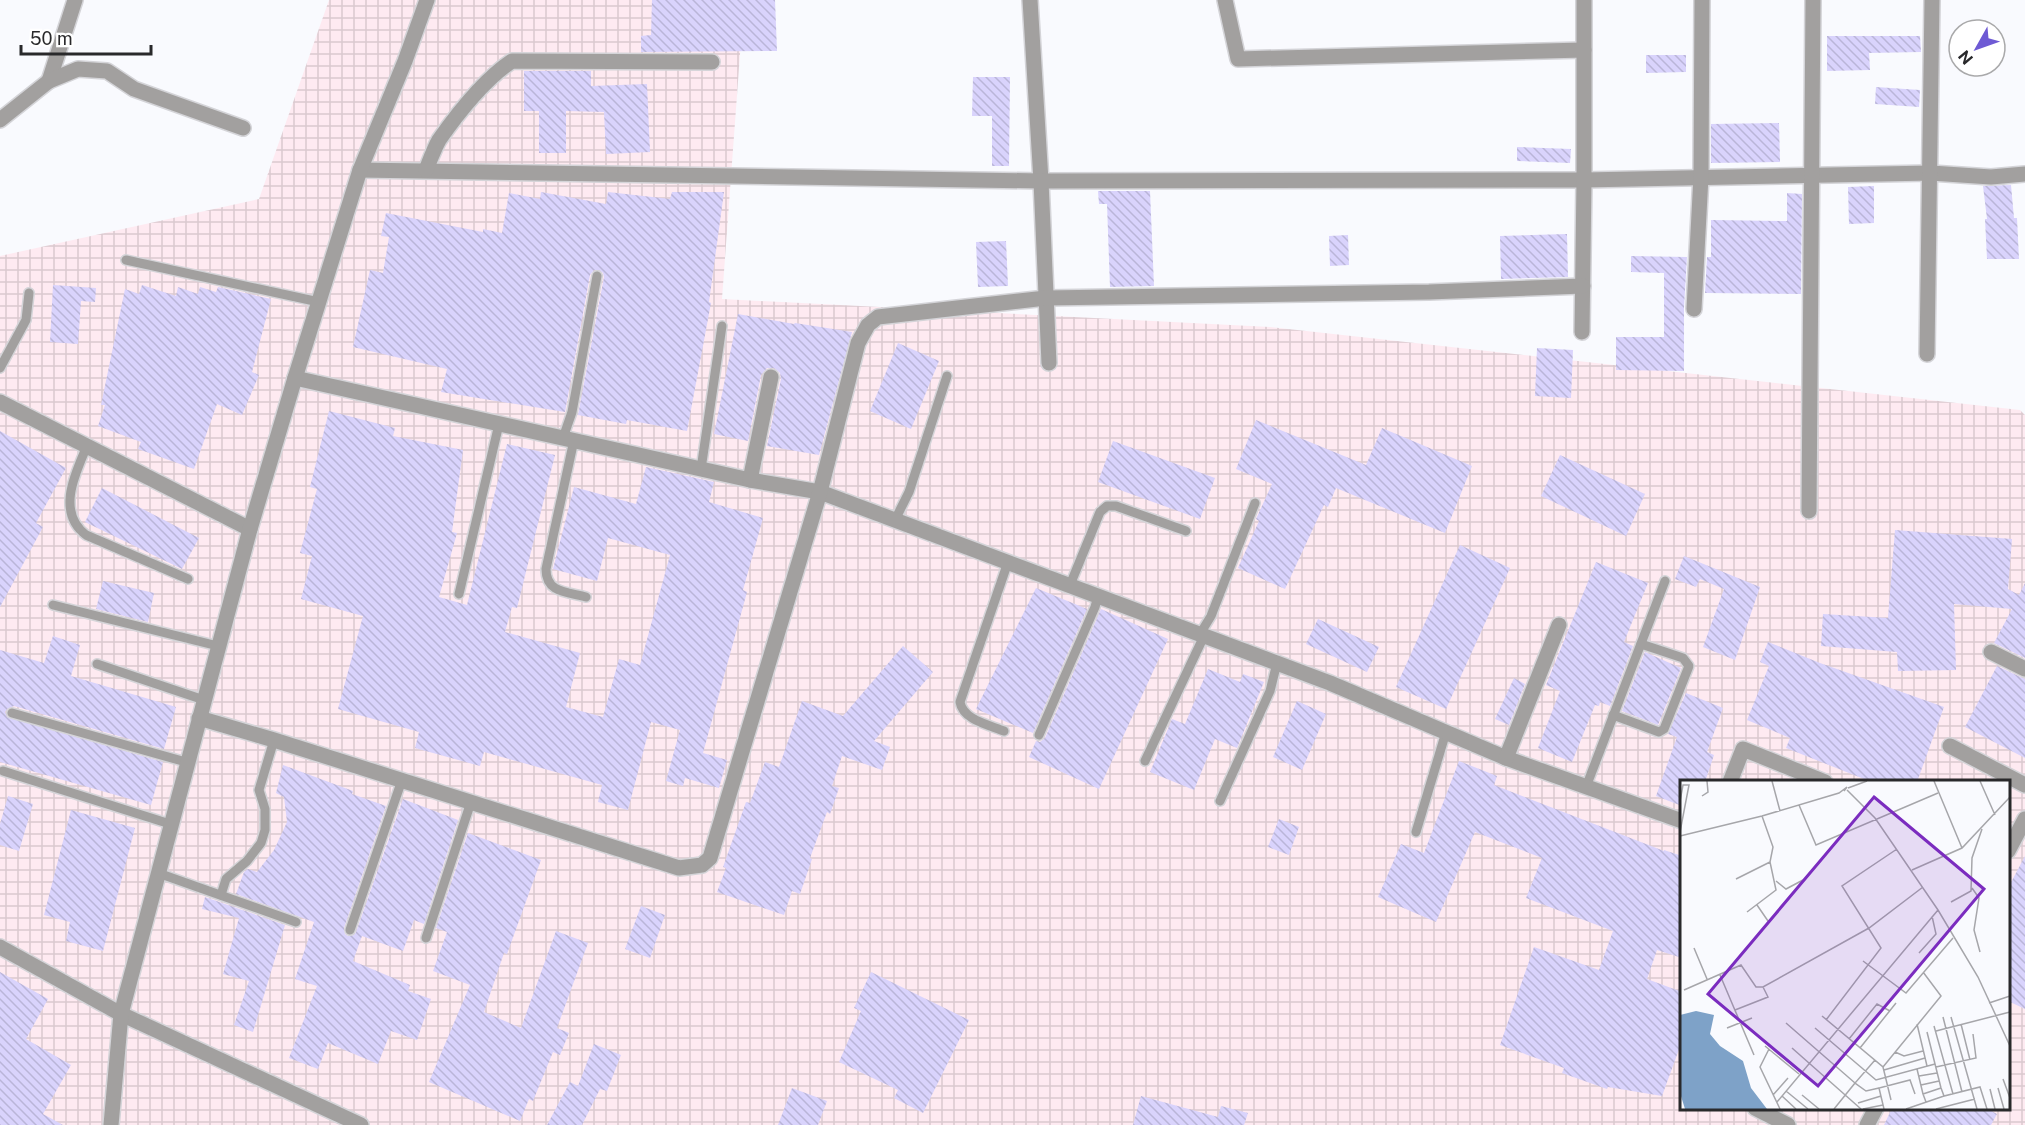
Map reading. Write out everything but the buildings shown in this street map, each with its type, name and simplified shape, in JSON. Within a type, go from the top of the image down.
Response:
[{"type":"street","points":[[49,81],[75,0]]},
{"type":"street","points":[[111,1125],[120,1014],[250,529],[360,170],[427,0]]},
{"type":"street","points":[[1030,0],[1041,181],[1048,363]]},
{"type":"street","points":[[1225,0],[1238,59],[1584,50]]},
{"type":"street","points":[[1582,332],[1584,0]]},
{"type":"street","points":[[1694,309],[1701,176],[1702,0]]},
{"type":"street","points":[[1809,511],[1813,0]]},
{"type":"street","points":[[1927,354],[1932,0]]},
{"type":"street","points":[[426,170],[438,142],[461,112],[500,69],[512,60],[712,62]]},
{"type":"street","points":[[0,120],[49,81],[78,69],[107,72],[134,89],[243,128]]},
{"type":"street","points":[[360,170],[1041,181],[1584,180],[1931,173],[1991,177],[2025,174]]},
{"type":"street","points":[[199,718],[679,868],[702,865],[710,858],[820,492],[858,343],[868,325],[878,317],[1046,298],[1429,292],[1582,286]]},
{"type":"street","points":[[750,480],[771,377]]},
{"type":"street","points":[[295,378],[750,480],[820,492],[1330,683],[1506,758],[1680,820]]},
{"type":"street","points":[[0,402],[250,529]]},
{"type":"street","points":[[1506,758],[1559,625]]},
{"type":"street","points":[[1991,652],[2025,669]]},
{"type":"street","points":[[1950,746],[2025,784]]},
{"type":"street","points":[[1731,780],[1743,749],[1820,780]]},
{"type":"street","points":[[2010,846],[2025,819]]},
{"type":"street","points":[[0,947],[120,1014],[361,1125]]},
{"type":"street","points":[[1759,1110],[1788,1125]]},
{"type":"street","points":[[1867,1125],[1875,1110]]},
{"type":"lane","points":[[126,260],[319,302]]},
{"type":"lane","points":[[586,597],[555,589],[546,578],[546,569],[597,276]]},
{"type":"lane","points":[[0,368],[26,320],[29,293]]},
{"type":"lane","points":[[701,469],[722,326]]},
{"type":"lane","points":[[895,520],[909,492],[947,376]]},
{"type":"lane","points":[[459,594],[499,424]]},
{"type":"lane","points":[[87,446],[76,472],[71,496],[72,520],[77,529],[188,579]]},
{"type":"lane","points":[[1145,761],[1211,616],[1255,503]]},
{"type":"lane","points":[[1070,585],[1100,512],[1107,506],[1116,506],[1186,531]]},
{"type":"lane","points":[[1004,731],[966,715],[960,702],[1008,562]]},
{"type":"lane","points":[[1586,787],[1665,581]]},
{"type":"lane","points":[[1039,735],[1098,596]]},
{"type":"lane","points":[[53,605],[218,646]]},
{"type":"lane","points":[[1613,716],[1659,732],[1664,729],[1685,677],[1689,666],[1683,658],[1641,644]]},
{"type":"lane","points":[[1220,801],[1270,691],[1277,663]]},
{"type":"lane","points":[[97,664],[204,699]]},
{"type":"lane","points":[[12,713],[186,762]]},
{"type":"lane","points":[[1416,832],[1446,732]]},
{"type":"lane","points":[[221,895],[226,879],[248,861],[261,843],[265,830],[265,809],[259,790],[274,740]]},
{"type":"lane","points":[[3,771],[170,824]]},
{"type":"lane","points":[[350,930],[402,780]]},
{"type":"lane","points":[[426,938],[471,802]]},
{"type":"lane","points":[[158,873],[296,922]]},
{"type":"shaded area","points":[[329,0],[744,0],[722,299],[1270,327],[2020,410],[2025,415],[2025,1125],[0,1125],[0,256],[259,199]]}]
